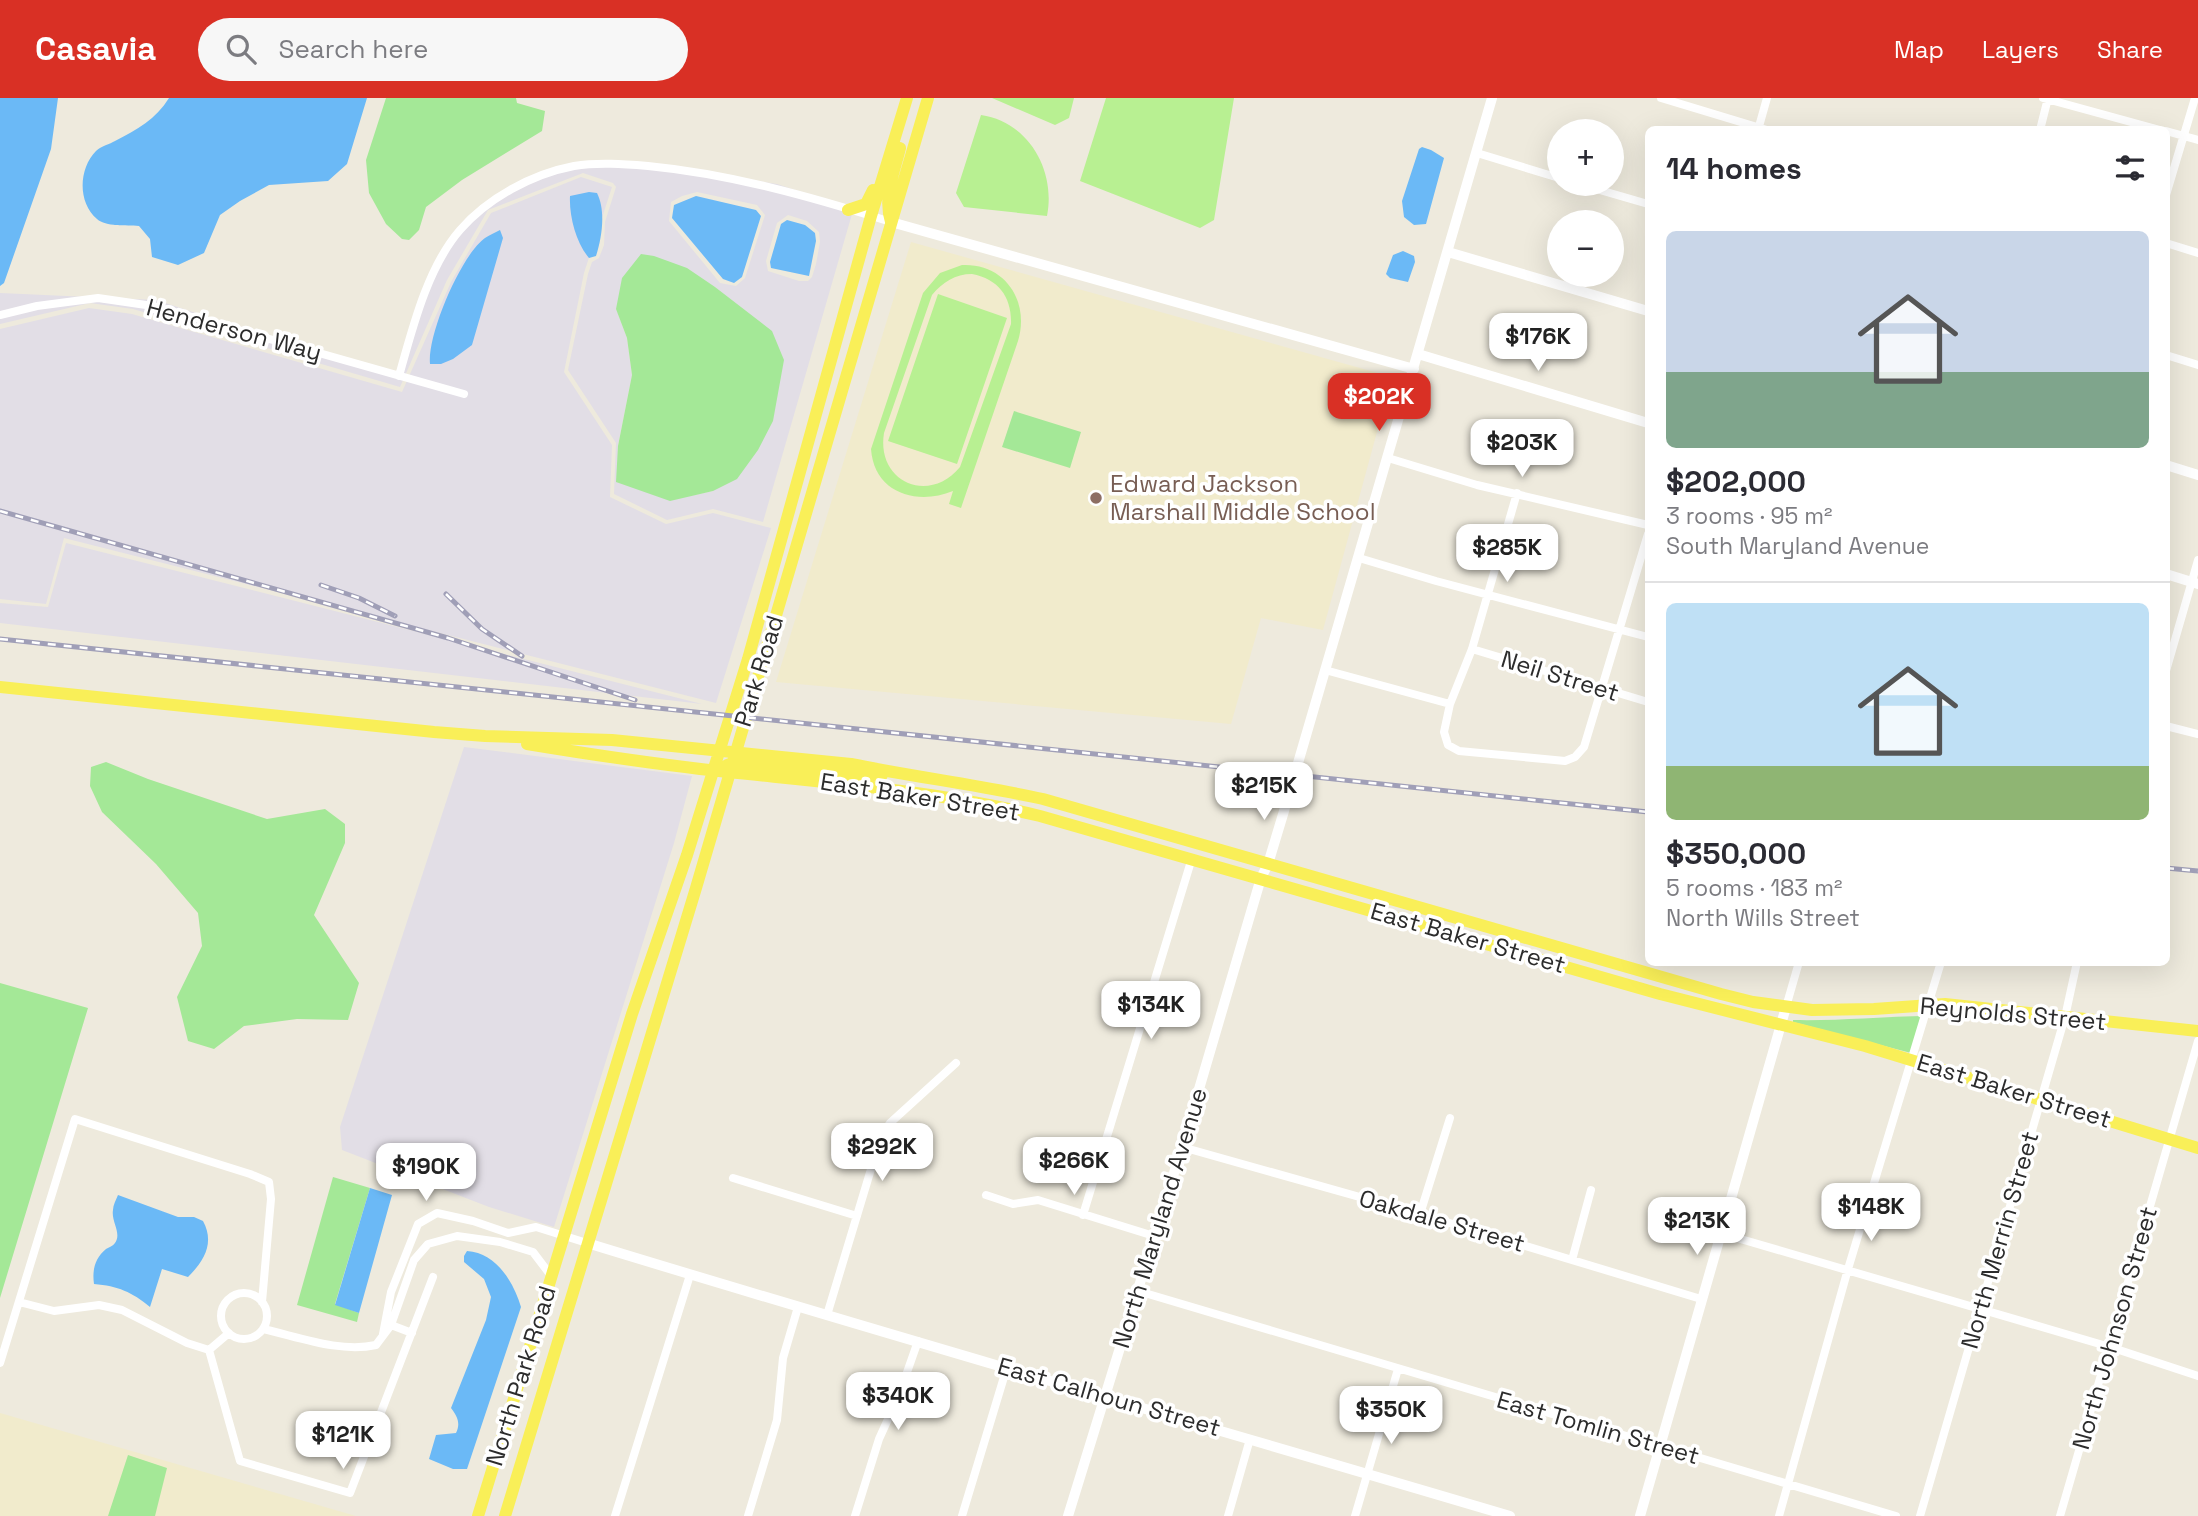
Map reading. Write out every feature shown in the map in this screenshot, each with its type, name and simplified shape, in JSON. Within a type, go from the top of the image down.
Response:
[{"type":"main road","points":[[848,210],[866,204],[873,191],[897,118],[908,98]]},
{"type":"main road","points":[[891,222],[886,207],[906,125],[908,98]]},
{"type":"main road","name":"Park Road","points":[[565,1236],[632,1014],[755,636],[871,216],[908,98]]},
{"type":"main road","name":"Park Road","points":[[587,1243],[795,555],[928,98]]},
{"type":"main road","points":[[851,359],[849,345],[877,244],[871,216]]},
{"type":"main road","points":[[0,687],[485,737],[593,755],[713,770],[732,762],[720,750],[604,739],[485,737]]},
{"type":"main road","name":"East Baker Street","points":[[732,762],[851,764],[1043,799],[1720,994],[1786,1007]]},
{"type":"main road","name":"East Baker Street","points":[[732,762],[962,799],[1040,816],[1660,994],[1913,1060],[2198,1148]]},
{"type":"main road","name":"Reynolds Street","points":[[1786,1007],[1840,1010],[1929,1004],[2198,1031]]},
{"type":"main road","name":"North Park Road","points":[[478,1516],[565,1236]]},
{"type":"main road","name":"North Park Road","points":[[505,1516],[587,1243]]},
{"type":"street","name":"North Maryland Avenue","points":[[1068,1516],[1182,1147],[1261,878],[1268,864],[1492,98]]},
{"type":"street","points":[[1661,98],[1751,126]]},
{"type":"street","points":[[1762,126],[1767,98]]},
{"type":"street","points":[[2041,126],[2047,98],[2146,126]]},
{"type":"street","points":[[2170,182],[2195,98]]},
{"type":"street","points":[[2170,132],[2198,140]]},
{"type":"street","points":[[1476,153],[1547,174]]},
{"type":"street","points":[[399,376],[414,323],[433,273],[459,231],[487,205],[518,185],[548,172],[576,166],[622,164],[690,170],[742,181],[1414,369]]},
{"type":"street","points":[[1620,196],[1645,203]]},
{"type":"street","points":[[2170,244],[2198,253]]},
{"type":"street","points":[[1448,252],[1645,310]]},
{"type":"street","name":"Henderson Way","points":[[0,314],[98,298],[153,306],[464,394]]},
{"type":"street","points":[[1418,354],[1645,422]]},
{"type":"street","points":[[2170,356],[2198,365]]},
{"type":"street","points":[[1388,458],[1477,485],[1645,524]]},
{"type":"street","points":[[2170,466],[2198,475]]},
{"type":"street","points":[[1517,493],[1472,649],[1450,704],[1444,733],[1448,745],[1459,751],[1565,761],[1574,757],[1584,747],[1645,544]]},
{"type":"street","points":[[1359,558],[1645,636]]},
{"type":"street","points":[[2170,659],[2195,583],[2198,560]]},
{"type":"street","points":[[2170,575],[2195,583]]},
{"type":"street","name":"Neil Street","points":[[1472,649],[1645,701]]},
{"type":"street","points":[[1325,670],[1450,704]]},
{"type":"street","points":[[2170,727],[2198,734]]},
{"type":"street","points":[[1083,1215],[1192,858]]},
{"type":"street","points":[[1387,915],[1392,899]]},
{"type":"street","points":[[1534,957],[1539,941]]},
{"type":"street","points":[[1640,1516],[1798,966]]},
{"type":"street","points":[[1779,1516],[1848,1269],[1940,966]]},
{"type":"street","name":"North Merrin Street","points":[[1920,1516],[2065,1017],[2076,966]]},
{"type":"street","points":[[1660,994],[1665,978]]},
{"type":"street","name":"North Johnson Street","points":[[2060,1516],[2198,1041]]},
{"type":"street","points":[[827,1315],[881,1136],[956,1063]]},
{"type":"street","points":[[1420,1214],[1450,1118]]},
{"type":"street","points":[[0,1363],[75,1119],[269,1182],[271,1199],[262,1302]]},
{"type":"street","name":"Oakdale Street","points":[[1182,1147],[1420,1214],[1701,1299]]},
{"type":"street","points":[[733,1178],[857,1216]]},
{"type":"street","points":[[1572,1260],[1591,1190]]},
{"type":"street","points":[[986,1195],[1013,1204],[1038,1200],[1154,1236]]},
{"type":"street","points":[[382,1337],[391,1292],[418,1224],[437,1213],[508,1233],[536,1227],[587,1243]]},
{"type":"street","points":[[459,1236],[460,1218]]},
{"type":"street","points":[[505,1244],[508,1233]]},
{"type":"street","points":[[1720,1233],[2110,1347],[2198,1376]]},
{"type":"street","points":[[263,1329],[353,1347],[376,1345],[391,1325],[417,1256],[428,1244],[459,1236],[533,1252],[552,1277]]},
{"type":"street","name":"East Calhoun Street","points":[[587,1243],[1105,1395],[1484,1512],[1510,1516]]},
{"type":"street","points":[[406,1252],[417,1256]]},
{"type":"street","points":[[615,1516],[690,1275]]},
{"type":"street","points":[[209,1350],[240,1461],[350,1493],[433,1277]]},
{"type":"street","name":"East Tomlin Street","points":[[1138,1291],[1896,1516]]},
{"type":"street","points":[[253,1295],[262,1302],[267,1312],[263,1329],[247,1339],[239,1339],[229,1333],[222,1317],[226,1303],[231,1298],[253,1295]]},
{"type":"street","points":[[19,1302],[54,1311],[99,1305],[122,1310],[187,1343],[209,1350]]},
{"type":"street","points":[[748,1516],[777,1420],[783,1358],[798,1307]]},
{"type":"street","points":[[391,1325],[412,1333]]},
{"type":"street","points":[[209,1350],[229,1333]]},
{"type":"street","points":[[855,1516],[878,1439],[899,1395],[918,1341]]},
{"type":"street","points":[[962,1516],[1007,1367]]},
{"type":"street","points":[[1355,1516],[1398,1368]]},
{"type":"street","points":[[1228,1516],[1250,1439]]},
{"type":"shaded area","points":[[645,164],[777,184],[843,206],[845,216],[852,214],[763,522],[713,509],[667,520],[614,494],[616,443],[568,370],[588,274],[592,262],[599,258],[604,245],[605,222],[616,187],[613,183],[583,173],[488,210],[447,280],[400,387],[133,309],[90,303],[0,324],[0,293],[156,300],[400,379],[406,348],[435,273],[462,229],[505,192],[554,168]],"holes":[[[697,192],[757,205],[765,215],[745,278],[736,286],[720,283],[669,221],[671,202]],[[788,215],[807,221],[819,232],[816,264],[808,281],[799,281],[768,271],[766,261],[777,223]],[[715,287],[731,301],[713,491],[694,495],[618,446],[632,375],[627,338],[616,308]]]},
{"type":"shaded area","points":[[581,177],[612,187],[584,273],[564,372],[612,445],[610,497],[666,524],[713,513],[771,528],[716,703],[64,538],[46,604],[0,599],[0,329],[89,308],[132,314],[402,392],[451,282],[491,213]]},
{"type":"shaded area","name":"Edward Jackson Marshall Middle School","points":[[911,242],[1392,377],[1323,630],[1261,618],[1231,724],[776,682]]},
{"type":"shaded area","points":[[66,543],[702,704],[0,623],[0,603],[48,607]]},
{"type":"shaded area","points":[[464,747],[692,776],[674,843],[554,1227],[489,1207],[342,1150],[340,1127]]},
{"type":"shaded area","points":[[0,1413],[356,1516],[0,1516]]},
{"type":"green space","points":[[386,98],[516,98],[517,103],[545,111],[542,131],[462,180],[426,207],[419,230],[409,240],[402,239],[386,224],[369,193],[366,160]]},
{"type":"green space","points":[[992,98],[1074,98],[1069,118],[1055,125]]},
{"type":"green space","points":[[1106,98],[1234,98],[1214,220],[1200,228],[1080,181]]},
{"type":"green space","points":[[981,115],[1013,127],[1035,151],[1047,182],[1047,216],[964,207],[956,193]]},
{"type":"green space","points":[[641,254],[687,268],[715,287],[772,331],[784,360],[773,421],[758,450],[737,479],[713,491],[670,501],[616,482],[618,446],[632,375],[627,338],[616,309],[622,278]]},
{"type":"green space","points":[[962,265],[991,270],[1011,287],[1020,312],[1018,341],[961,508],[949,504],[953,491],[925,497],[912,496],[889,486],[874,464],[871,449],[923,293],[940,273]],"holes":[[[966,274],[990,280],[1002,291],[1009,306],[1011,324],[960,467],[948,478],[934,485],[907,483],[896,475],[888,464],[884,450],[884,433],[932,295],[955,277]]]},
{"type":"green space","points":[[938,294],[1007,318],[957,464],[888,441]]},
{"type":"green space","points":[[1014,411],[1081,432],[1070,468],[1002,447]]},
{"type":"green space","points":[[106,762],[267,819],[325,809],[345,824],[345,843],[314,915],[359,983],[348,1020],[297,1019],[244,1026],[214,1049],[188,1041],[177,997],[202,946],[198,913],[156,864],[102,812],[90,786],[91,767]]},
{"type":"green space","points":[[0,983],[88,1008],[0,1298]]},
{"type":"green space","points":[[1921,1016],[1911,1053],[1793,1022],[1793,1020]]},
{"type":"green space","points":[[333,1177],[370,1188],[335,1304],[359,1313],[357,1322],[297,1305]]},
{"type":"green space","points":[[128,1455],[167,1468],[155,1516],[108,1516]]},
{"type":"water","points":[[0,98],[58,98],[51,149],[4,283],[0,286]]},
{"type":"water","points":[[169,98],[367,98],[347,164],[328,181],[269,185],[240,201],[220,215],[204,253],[178,265],[152,257],[150,239],[139,226],[101,222],[91,212],[83,194],[86,166],[96,151],[145,123]]},
{"type":"water","points":[[1422,147],[1444,158],[1426,224],[1414,225],[1404,217],[1402,201],[1419,149]]},
{"type":"water","points":[[597,193],[602,216],[596,256],[589,258],[577,237],[570,196]]},
{"type":"water","points":[[696,196],[756,210],[761,216],[742,277],[734,283],[723,279],[672,218],[674,205]]},
{"type":"water","points":[[787,220],[805,225],[815,233],[809,276],[771,268],[770,262],[781,224]]},
{"type":"water","points":[[500,230],[503,238],[472,345],[453,359],[441,364],[430,364],[434,334],[456,278],[476,247],[485,238]]},
{"type":"water","points":[[1403,251],[1414,256],[1415,262],[1408,282],[1390,278],[1386,274],[1393,255]]},
{"type":"water","points":[[370,1188],[392,1195],[359,1313],[335,1305]]},
{"type":"water","points":[[118,1195],[178,1217],[194,1217],[203,1221],[206,1229],[208,1244],[199,1265],[188,1277],[162,1269],[150,1307],[124,1291],[94,1284],[93,1274],[97,1260],[117,1239],[113,1214]]},
{"type":"water","points":[[467,1251],[487,1257],[502,1270],[521,1307],[467,1469],[453,1469],[429,1459],[436,1435],[456,1433],[458,1420],[451,1408],[486,1320],[491,1297],[484,1279],[464,1262]]},
{"type":"railway","points":[[0,511],[448,638],[635,700]]},
{"type":"railway","points":[[321,585],[359,598],[395,616]]},
{"type":"railway","points":[[446,594],[482,629],[522,656]]},
{"type":"railway","points":[[0,639],[1645,812]]},
{"type":"railway","points":[[2170,868],[2198,871]]},
{"type":"place","name":"Edward Jackson Marshall Middle School","points":[[1096,498]]}]
